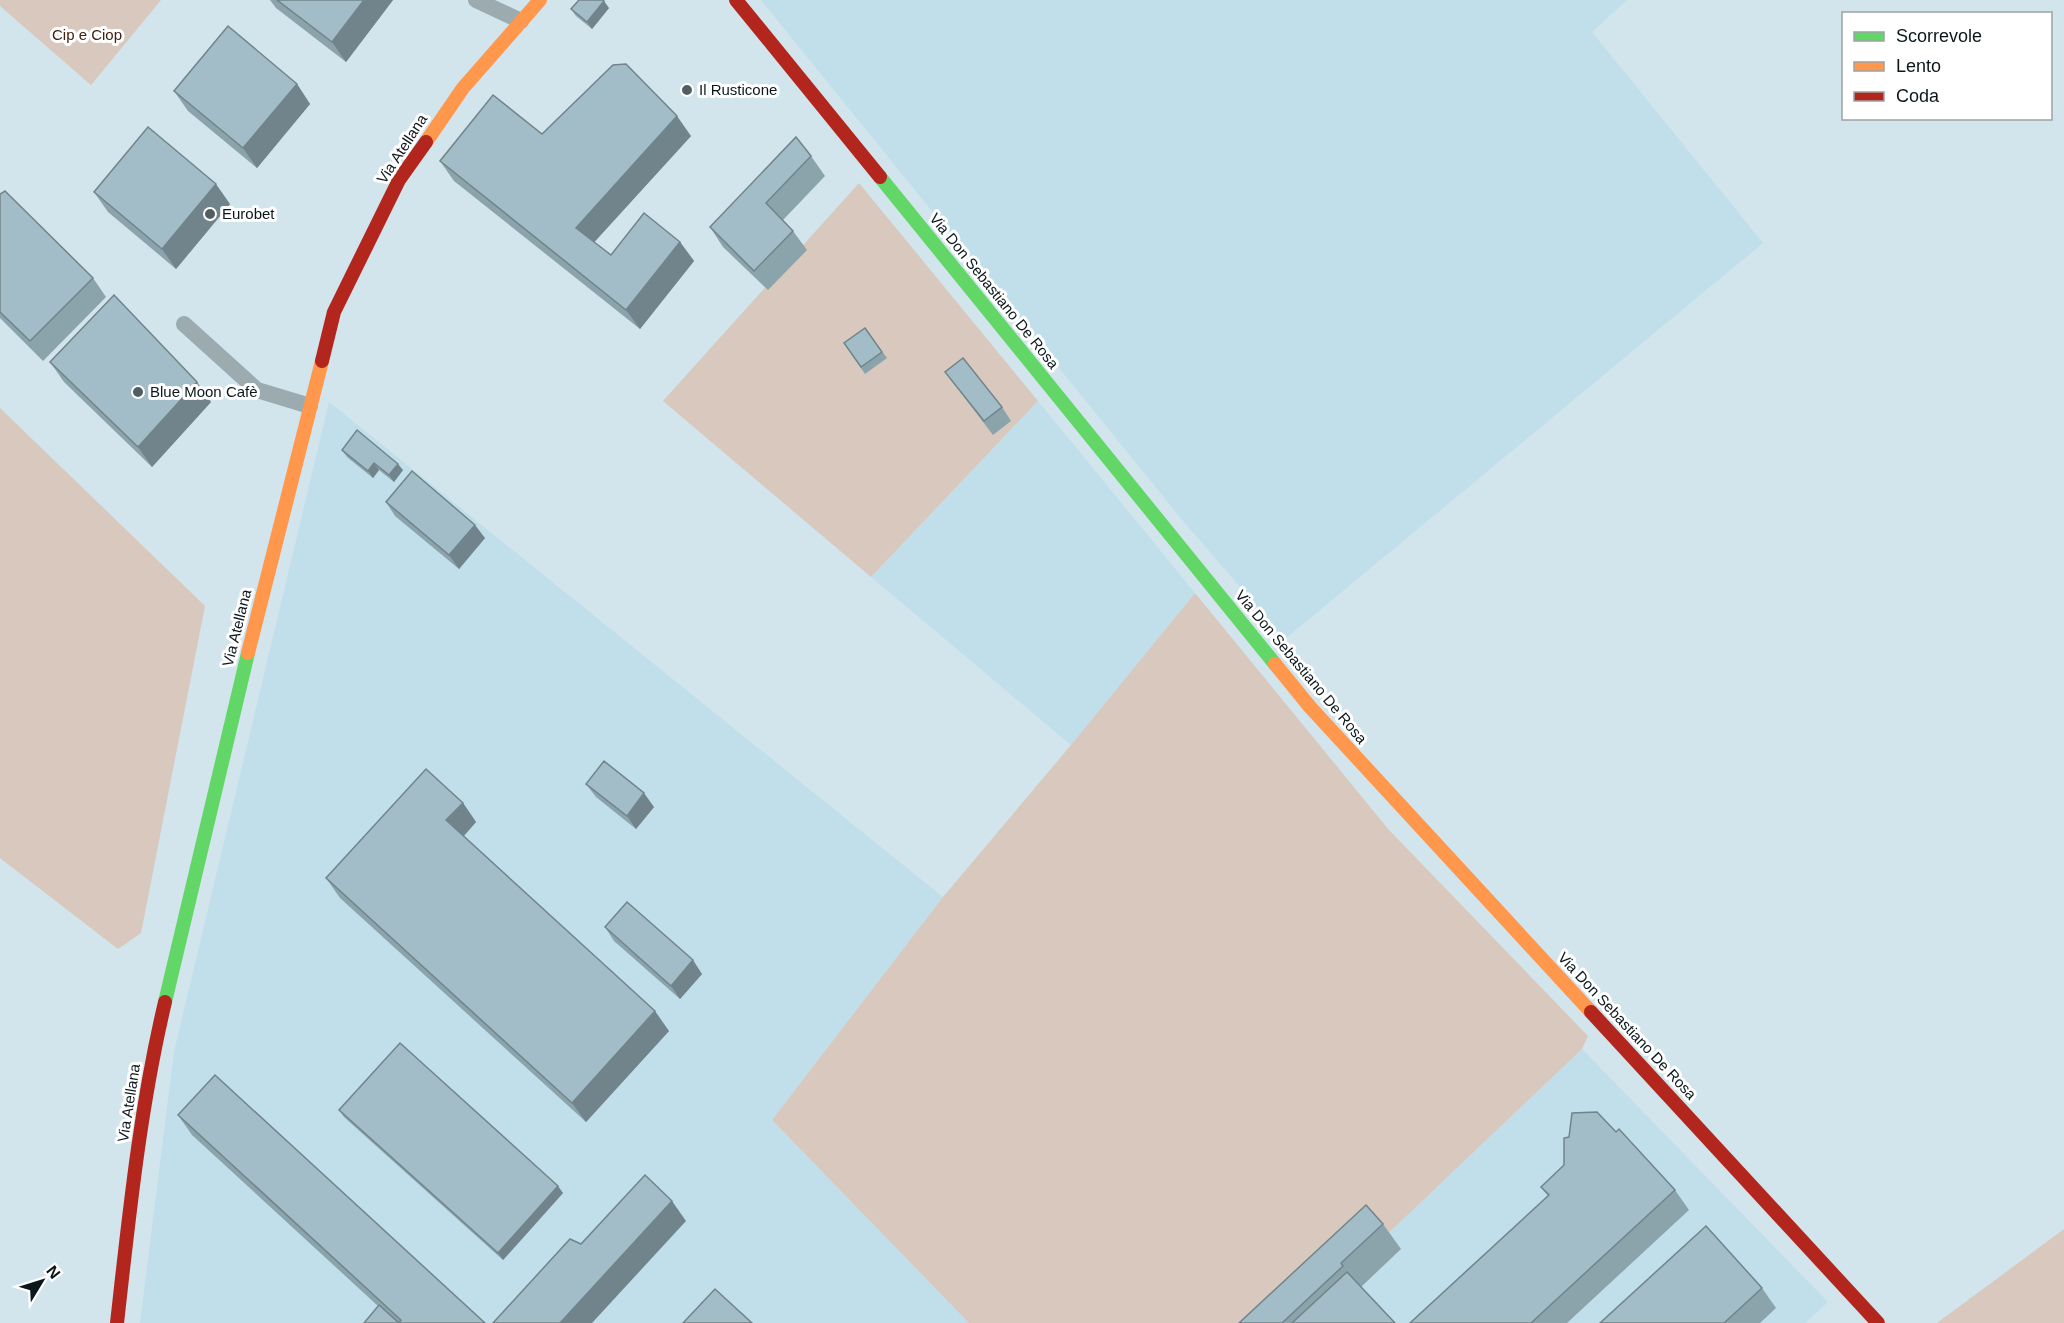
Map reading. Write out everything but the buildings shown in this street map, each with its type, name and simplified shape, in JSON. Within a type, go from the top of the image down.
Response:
[{"type":"street","name":"Via Atellana","points":[[117,1323],[133,1186],[157,1035],[255,622],[334,312],[399,180],[463,88],[540,0]]},
{"type":"street","name":"Via Don Sebastiano De Rosa","points":[[736,0],[1310,707],[1878,1323]]},
{"type":"lane","points":[[476,0],[520,21]]},
{"type":"lane","points":[[184,324],[257,390],[310,406]]},
{"type":"shaded area","points":[[761,0],[1627,0],[1592,32],[1763,243],[1285,639],[1179,516]]},
{"type":"shaded area","points":[[1038,401],[1195,593],[1071,745],[871,577]]},
{"type":"shaded area","points":[[329,402],[943,897],[772,1120],[969,1323],[140,1323],[174,1052]]},
{"type":"shaded area","points":[[1582,1049],[1828,1302],[1805,1323],[1294,1323]]},
{"type":"green space","name":"Cip e Ciop","points":[[0,0],[161,0],[91,85],[0,6]]},
{"type":"green space","points":[[859,183],[1038,401],[871,577],[663,401]]},
{"type":"green space","points":[[0,408],[205,606],[141,933],[118,949],[0,858]]},
{"type":"green space","points":[[1195,593],[1389,830],[1588,1036],[1582,1049],[1294,1323],[969,1323],[772,1120],[943,897]]},
{"type":"green space","points":[[2064,1229],[2064,1323],[1937,1323]]},
{"type":"traffic: fast","points":[[880,177],[1275,664]]},
{"type":"traffic: fast","points":[[165,1002],[248,653]]},
{"type":"traffic: slow","points":[[426,142],[463,88],[540,0]]},
{"type":"traffic: slow","points":[[248,653],[322,361]]},
{"type":"traffic: slow","points":[[1275,664],[1310,707],[1591,1012]]},
{"type":"traffic: jam","points":[[736,0],[880,177]]},
{"type":"traffic: jam","points":[[322,361],[334,312],[399,180],[426,142]]},
{"type":"traffic: jam","points":[[117,1323],[142,1121],[165,1002]]},
{"type":"traffic: jam","points":[[1591,1012],[1878,1323]]},
{"type":"place","name":"Il Rusticone","points":[[687,90]]},
{"type":"place","name":"Eurobet","points":[[210,214]]},
{"type":"place","name":"Blue Moon Cafè","points":[[138,392]]}]
